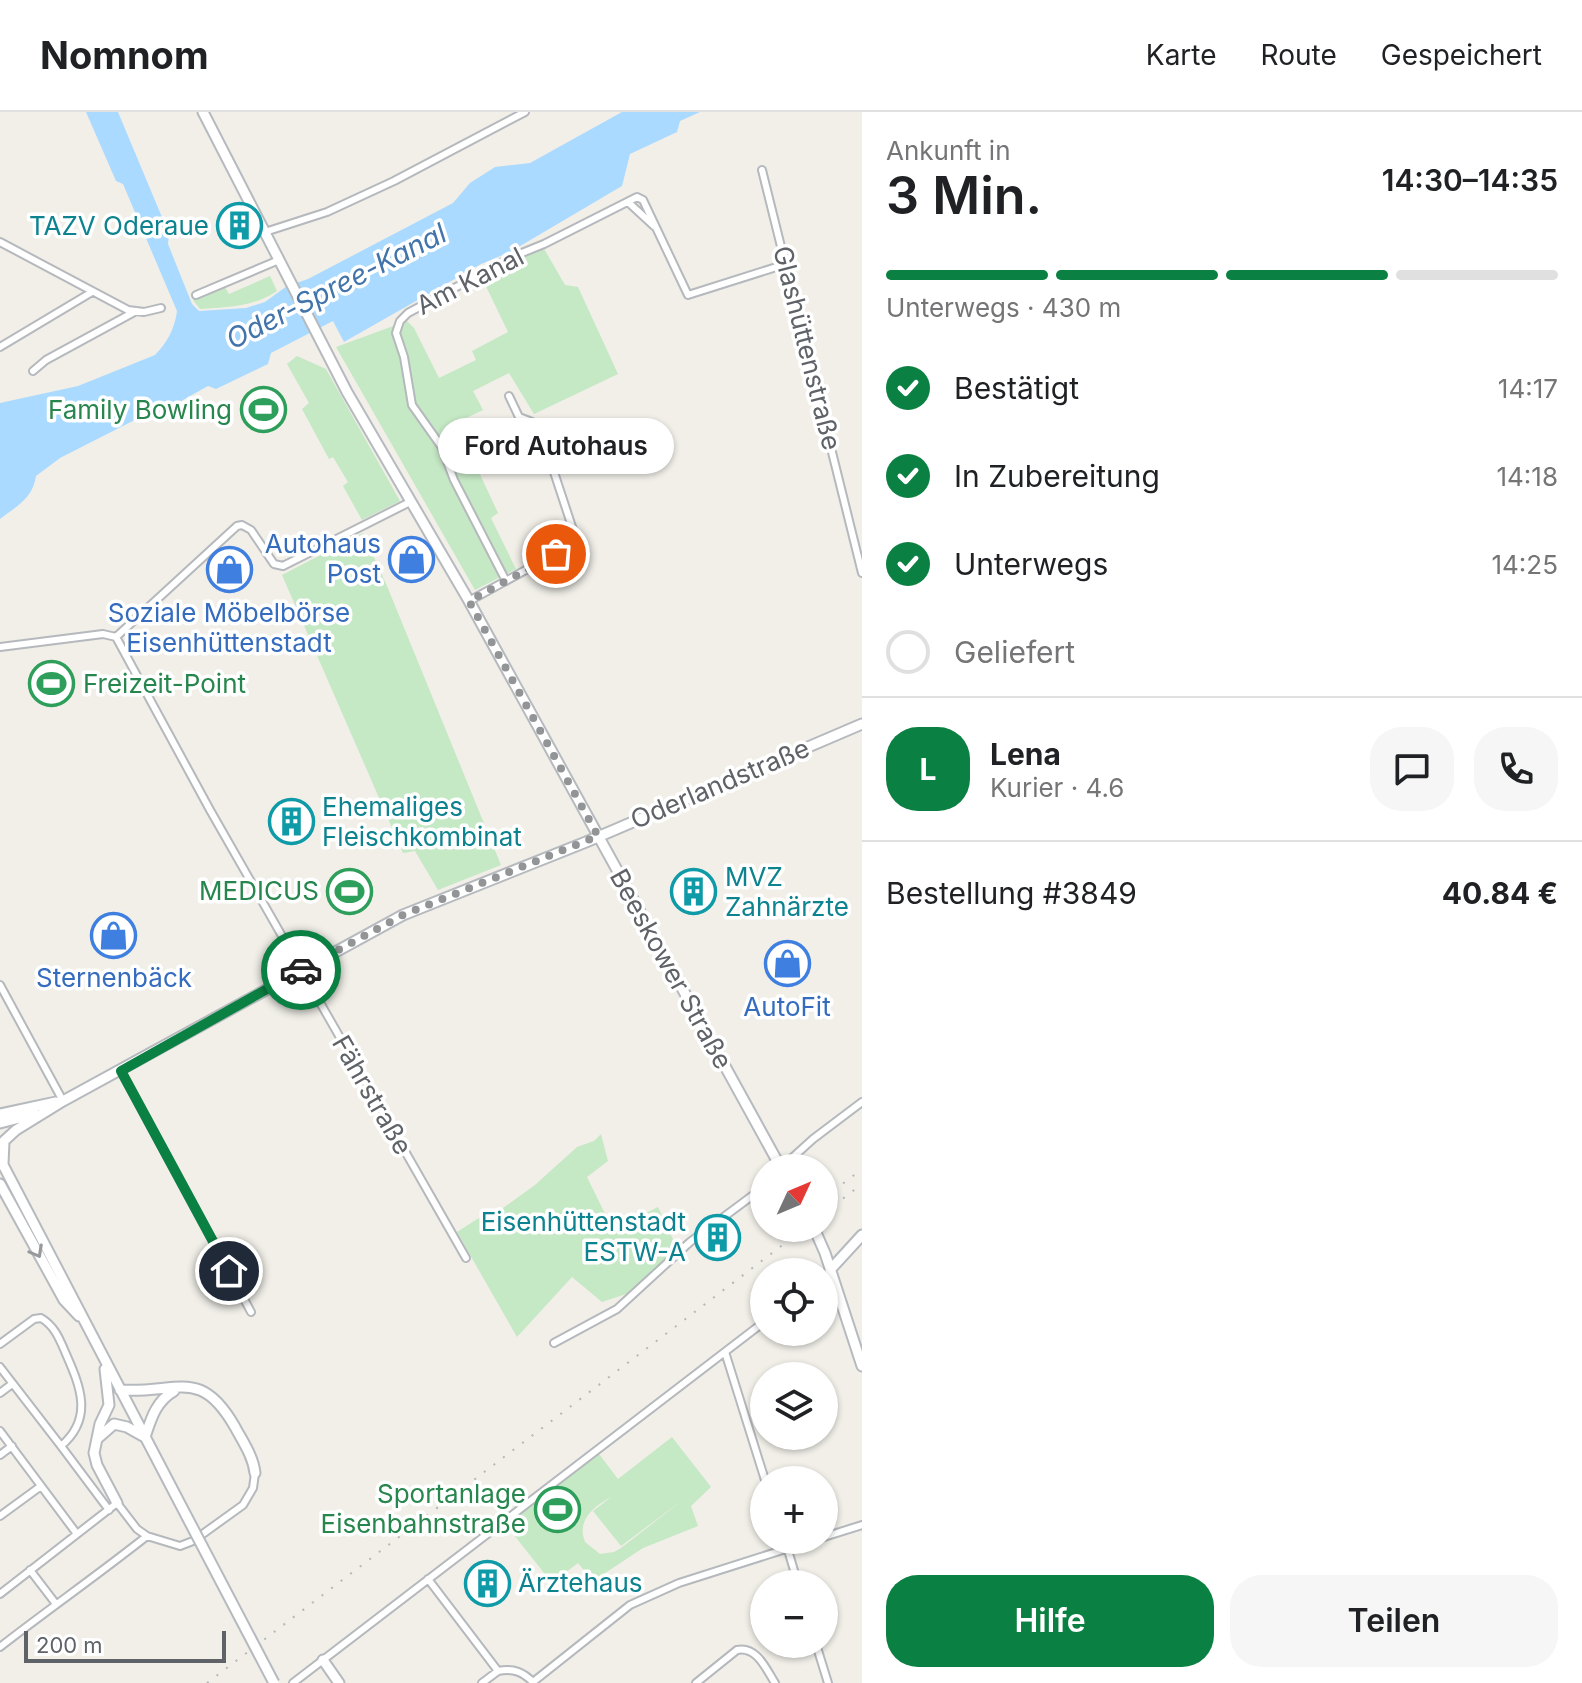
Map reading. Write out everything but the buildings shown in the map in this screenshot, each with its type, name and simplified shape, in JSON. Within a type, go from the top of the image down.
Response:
[{"type":"street","name":"Beeskower Straße","points":[[203,112],[325,349],[469,601],[773,1154]]},
{"type":"street","points":[[265,232],[327,212],[394,181],[525,112]]},
{"type":"street","name":"Glashüttenstraße","points":[[762,170],[862,573]]},
{"type":"street","name":"Am Kanal","points":[[506,581],[454,480],[441,446],[412,405],[404,357],[396,333],[400,321],[408,313],[512,257],[637,197],[643,200],[688,295],[786,264]]},
{"type":"street","points":[[0,242],[92,292],[136,311],[161,308]]},
{"type":"street","points":[[196,295],[279,260]]},
{"type":"street","points":[[0,347],[92,292]]},
{"type":"street","points":[[33,371],[46,360],[136,311]]},
{"type":"street","points":[[469,601],[577,542],[552,466],[532,422],[519,417],[509,396]]},
{"type":"street","points":[[0,647],[103,634],[116,637],[237,526],[251,530],[276,567],[410,502]]},
{"type":"street","name":"Fährstraße","points":[[116,637],[466,1258]]},
{"type":"street","name":"Oderlandstraße","points":[[1,1162],[8,1136],[46,1111],[403,915],[862,724]]},
{"type":"street","points":[[0,985],[63,1101]]},
{"type":"street","points":[[121,1071],[251,1312]]},
{"type":"street","name":"Oderlandstraße","points":[[0,1114],[63,1101]]},
{"type":"street","points":[[797,1154],[862,1102]]},
{"type":"street","name":"Oderlandstraße","points":[[0,1123],[46,1111]]},
{"type":"street","points":[[1,1162],[74,1296],[81,1318],[274,1683]]},
{"type":"street","points":[[0,1184],[64,1300],[81,1318]]},
{"type":"street","points":[[554,1343],[617,1309],[690,1242],[750,1197]]},
{"type":"street","points":[[838,1262],[862,1235]]},
{"type":"street","points":[[820,1242],[826,1258]]},
{"type":"street","points":[[825,1253],[844,1256]]},
{"type":"street","points":[[838,1302],[862,1366]]},
{"type":"street","points":[[0,1344],[34,1319],[41,1318],[53,1328],[82,1392],[81,1410],[70,1438],[61,1446]]},
{"type":"street","points":[[293,1683],[750,1333]]},
{"type":"street","points":[[725,1352],[761,1466]]},
{"type":"street","points":[[102,1358],[109,1405],[94,1445],[97,1465],[113,1507]]},
{"type":"street","points":[[0,1367],[113,1507],[147,1536],[180,1546],[193,1541],[243,1505],[253,1488],[255,1473],[251,1456],[226,1410],[215,1397],[204,1389],[191,1386],[146,1391],[120,1390]]},
{"type":"street","points":[[0,1393],[12,1384]]},
{"type":"street","points":[[145,1437],[158,1405],[166,1396],[181,1388]]},
{"type":"street","points":[[94,1445],[102,1433],[114,1424],[145,1437]]},
{"type":"street","points":[[0,1431],[77,1534]]},
{"type":"street","points":[[0,1455],[12,1446]]},
{"type":"street","points":[[0,1516],[41,1486]]},
{"type":"street","points":[[0,1594],[113,1507]]},
{"type":"street","points":[[838,1533],[862,1525]]},
{"type":"street","points":[[0,1647],[81,1589],[147,1536]]},
{"type":"street","points":[[482,1683],[498,1671],[509,1669],[520,1672],[533,1682],[630,1605],[679,1583],[768,1554]]},
{"type":"street","points":[[30,1570],[56,1604]]},
{"type":"street","points":[[428,1579],[498,1671]]},
{"type":"street","points":[[696,1683],[737,1650],[745,1649],[751,1650],[775,1683]]},
{"type":"street","points":[[820,1658],[828,1683]]},
{"type":"street","points":[[323,1660],[339,1683]]},
{"type":"green space","points":[[543,247],[565,285],[578,287],[618,374],[534,414],[509,373],[473,391],[483,410],[456,423],[498,513],[491,518],[516,569],[475,590],[336,347],[407,321],[414,328],[439,378],[476,360],[472,351],[508,332],[483,280]]},
{"type":"green space","points":[[270,276],[277,291],[249,303],[200,309],[193,300],[225,287],[229,294]]},
{"type":"green space","points":[[297,356],[326,369],[400,501],[362,520],[343,486],[348,482],[333,457],[329,459],[302,409],[309,403],[287,364]]},
{"type":"green space","points":[[363,533],[501,865],[438,890],[415,851],[403,853],[282,575]]},
{"type":"green space","points":[[601,1134],[608,1161],[587,1177],[613,1230],[658,1207],[678,1250],[632,1292],[602,1302],[572,1277],[517,1337],[457,1232],[482,1216],[485,1221],[535,1185],[577,1147],[594,1141]]},
{"type":"green space","points":[[672,1437],[711,1487],[691,1506],[698,1526],[643,1548],[593,1581],[578,1563],[552,1583],[506,1525],[599,1454],[618,1479]],"holes":[[[611,1497],[593,1511],[621,1546],[684,1499],[621,1548],[600,1554],[585,1542],[583,1527],[593,1509]]]},
{"type":"water","name":"Oder-Spree-Kanal","points":[[86,112],[118,112],[169,234],[168,244],[192,304],[199,311],[246,308],[265,302],[287,286],[308,279],[453,203],[470,183],[495,167],[530,163],[622,112],[700,112],[680,121],[677,132],[630,154],[622,186],[510,252],[481,264],[344,342],[333,321],[271,353],[268,364],[216,389],[208,386],[174,405],[170,402],[60,458],[36,476],[28,496],[0,519],[0,403],[78,386],[155,355],[170,335],[176,317],[177,311],[123,184],[116,181]]},
{"type":"railway","points":[[838,1187],[862,1169]]},
{"type":"railway","points":[[838,1202],[862,1184]]},
{"type":"railway","points":[[207,1683],[787,1242]]},
{"type":"way so far","points":[[301,970],[403,915],[598,836],[469,601],[556,554]]},
{"type":"place","name":"TAZV Oderaue","points":[[240,226]]},
{"type":"place","name":"Family Bowling","points":[[263,410]]},
{"type":"place","name":"Ford Autohaus","points":[[556,554]]},
{"type":"place","name":"Autohaus Post","points":[[412,559]]},
{"type":"place","name":"Soziale Möbelbörse Eisenhüttenstadt","points":[[229,570]]},
{"type":"place","name":"Freizeit-Point","points":[[52,684]]},
{"type":"place","name":"Ehemaliges Fleischkombinat","points":[[291,822]]},
{"type":"place","name":"MEDICUS","points":[[350,891]]},
{"type":"place","name":"MVZ Zahnärzte","points":[[694,892]]},
{"type":"place","name":"Sternenbäck","points":[[114,935]]},
{"type":"place","name":"AutoFit","points":[[787,964]]},
{"type":"place","name":"Eisenhüttenstadt ESTW-A","points":[[717,1237]]},
{"type":"place","name":"Sportanlage Eisenbahnstraße","points":[[557,1509]]},
{"type":"place","name":"Ärztehaus","points":[[487,1583]]},
{"type":"route","points":[[229,1271],[121,1071],[301,970]]}]
